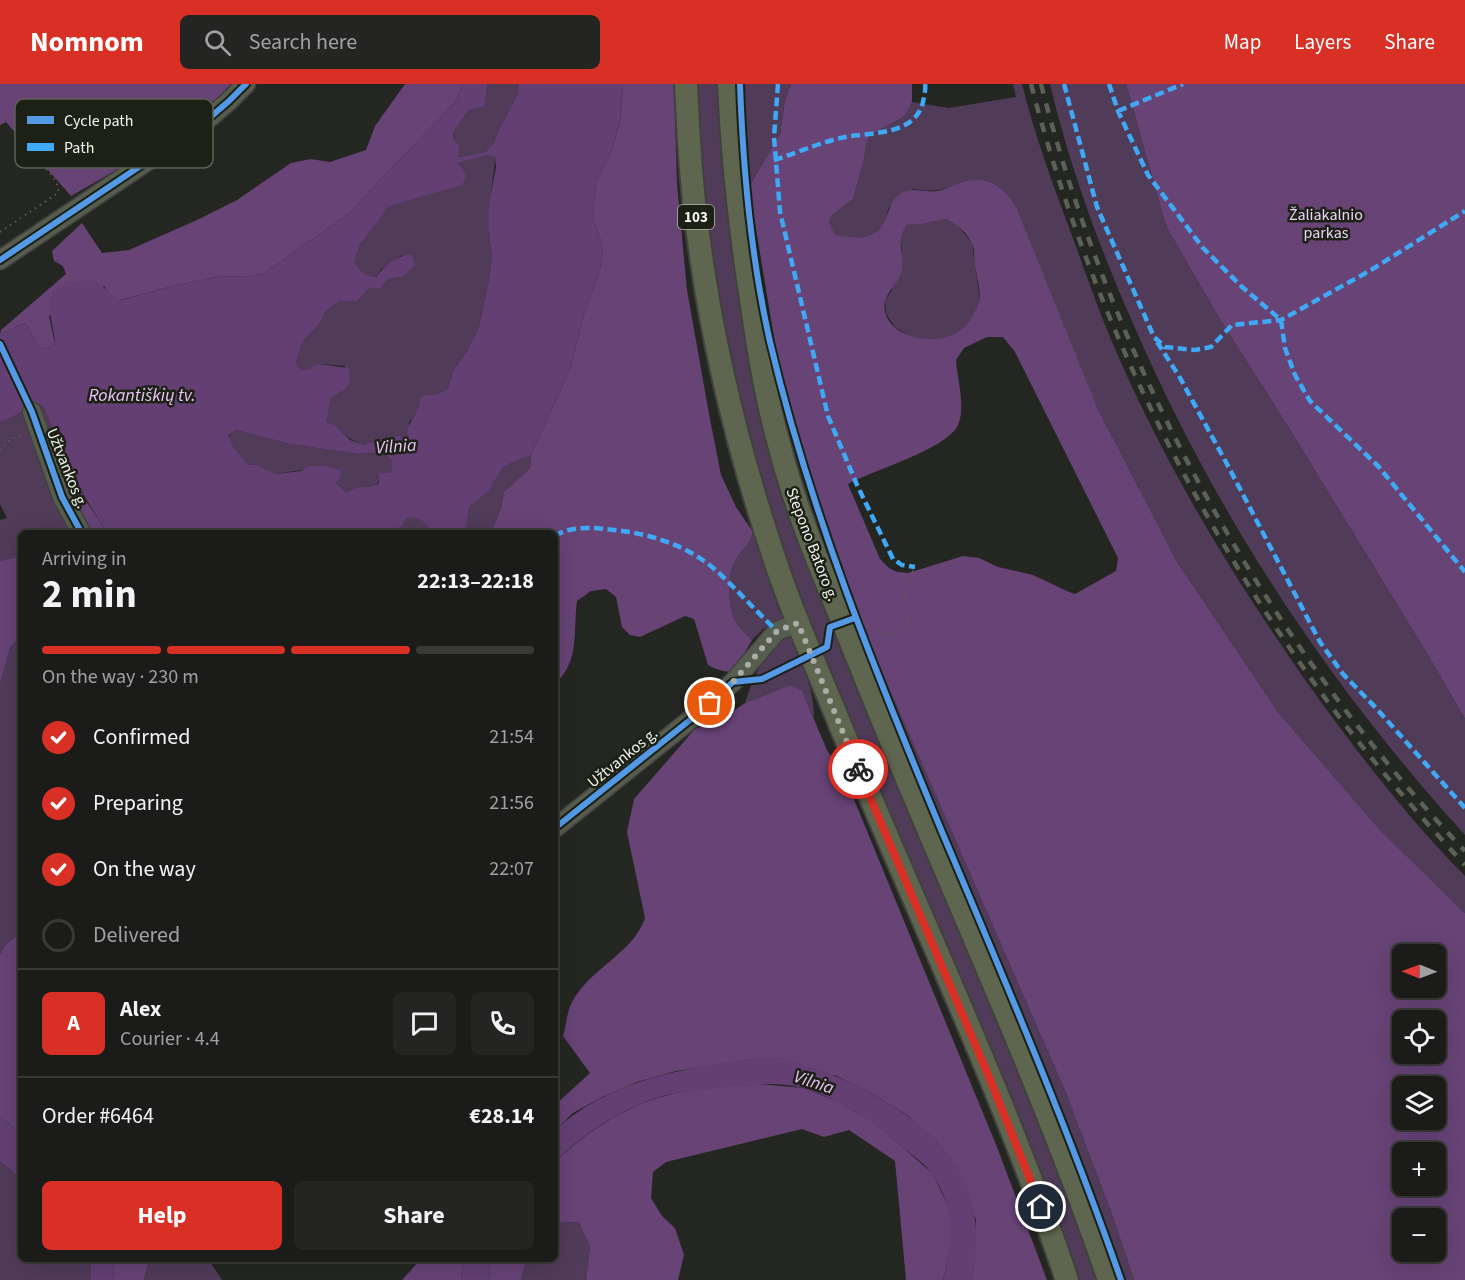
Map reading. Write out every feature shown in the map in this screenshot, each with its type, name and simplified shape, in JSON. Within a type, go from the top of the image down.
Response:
[{"type":"main road","name":"103","points":[[686,84],[695,214],[703,271],[717,349],[737,434],[764,525],[798,623],[989,1077],[1050,1229],[1067,1280]]},
{"type":"main road","name":"Stepono Batoro g.","points":[[729,84],[737,205],[759,350],[769,405],[794,495],[878,710],[1027,1060],[1087,1214],[1109,1280]]},
{"type":"street","points":[[213,115],[246,84]]},
{"type":"street","points":[[0,260],[137,168]]},
{"type":"street","name":"Užtvankos g.","points":[[34,420],[62,497],[80,530]]},
{"type":"street","name":"Užtvankos g.","points":[[558,826],[700,712],[733,682],[777,631],[798,623]]},
{"type":"path","points":[[0,232],[58,193],[59,186],[45,168]]},
{"type":"path","points":[[0,450],[34,420]]},
{"type":"path","points":[[862,616],[865,625],[892,636],[909,623],[904,587],[915,567]]},
{"type":"shaded area","points":[[488,84],[519,84],[519,92],[498,131],[495,144],[485,152],[459,157],[454,130],[469,110],[484,107]]},
{"type":"shaded area","points":[[695,84],[721,84],[766,426],[1021,1066],[1102,1280],[1075,1280],[820,655],[763,496],[740,412],[707,234]]},
{"type":"shaded area","points":[[742,84],[791,84],[785,100],[780,134],[749,187]]},
{"type":"shaded area","points":[[1013,84],[1022,84],[1046,163],[1101,315],[1144,412],[1168,459],[1249,596],[1308,684],[1383,783],[1465,876],[1465,913],[1381,831],[1278,712],[1177,562],[1097,407],[962,182],[938,190],[913,189],[889,207],[884,224],[872,236],[853,239],[835,234],[828,223],[831,216],[853,199],[870,135],[905,116],[912,102],[949,108],[1016,97]]},
{"type":"shaded area","points":[[1050,84],[1126,84],[1166,226],[1215,311],[1292,433],[1465,719],[1465,835],[1367,718],[1322,657],[1279,595],[1239,531],[1202,465],[1167,398],[1110,268],[1076,177]]},
{"type":"shaded area","points":[[488,155],[495,158],[488,228],[492,258],[479,326],[467,351],[454,369],[448,388],[438,394],[424,395],[420,398],[418,411],[409,422],[410,436],[407,440],[399,435],[364,445],[359,443],[325,422],[331,398],[343,391],[345,366],[319,364],[310,369],[299,370],[296,362],[303,342],[320,323],[327,310],[341,301],[357,301],[370,288],[381,288],[388,279],[402,277],[403,255],[381,269],[376,277],[364,274],[354,262],[360,245],[389,205],[416,198],[467,176],[457,163]]},
{"type":"shaded area","points":[[946,219],[957,225],[972,243],[980,300],[970,322],[960,332],[946,339],[928,340],[911,337],[895,327],[886,314],[885,300],[892,290],[902,251],[900,234],[907,225]]},
{"type":"shaded area","points":[[40,404],[46,408],[73,475],[69,482],[81,520],[70,530],[18,530],[18,557],[0,561],[0,520],[7,518],[0,504],[0,423]]},
{"type":"shaded area","points":[[236,430],[290,444],[358,454],[386,455],[392,461],[392,470],[383,473],[374,485],[344,492],[336,483],[340,478],[341,470],[326,466],[276,474],[257,465],[247,464],[241,459],[228,437]]},
{"type":"shaded area","points":[[531,455],[530,468],[504,492],[501,508],[492,530],[466,530],[469,507],[489,491],[503,467]]},
{"type":"shaded area","points":[[406,518],[423,519],[430,529],[395,530],[403,526]]},
{"type":"shaded area","points":[[753,532],[774,581],[785,617],[781,622],[763,629],[752,640],[733,617],[729,584],[734,563],[750,541]]},
{"type":"shaded area","points":[[857,615],[1066,1093],[1134,1280],[1124,1280],[1057,1099]]},
{"type":"shaded area","points":[[790,637],[793,639],[807,678],[814,718],[802,692],[790,685],[745,703],[751,685],[767,654],[782,640]]},
{"type":"shaded area","points":[[18,638],[18,934],[5,945],[0,954],[0,684],[10,648]]},
{"type":"shaded area","points":[[0,1161],[18,1176],[18,1262],[91,1262],[91,1280],[0,1280]]},
{"type":"shaded area","points":[[579,1222],[590,1247],[586,1280],[521,1280],[525,1262],[558,1262],[558,1223]]},
{"type":"shaded area","points":[[148,1262],[210,1262],[222,1280],[144,1280]]},
{"type":"green space","points":[[0,84],[231,84],[213,103],[213,99],[15,99],[15,132],[6,122],[0,125]]},
{"type":"green space","points":[[405,84],[463,84],[455,103],[351,212],[263,274],[242,277],[222,276],[120,300],[111,296],[104,286],[49,316],[55,344],[47,349],[38,347],[24,323],[0,334],[1,330],[66,274],[63,266],[54,261],[52,251],[82,223],[102,253],[129,250],[237,200],[291,163],[311,159],[330,162],[366,150],[375,126]]},
{"type":"green space","points":[[623,84],[674,84],[677,184],[687,290],[721,475],[736,507],[753,532],[750,541],[736,559],[732,569],[729,584],[730,601],[733,617],[752,640],[734,671],[721,670],[708,665],[694,619],[685,616],[640,637],[630,635],[622,627],[616,597],[606,589],[591,591],[577,601],[572,656],[558,680],[558,530],[492,530],[501,508],[504,492],[530,468],[531,455],[570,369],[584,314],[600,270],[603,247],[593,217],[596,182],[611,152],[620,122]]},
{"type":"green space","points":[[791,84],[912,84],[912,102],[905,116],[870,135],[853,199],[831,216],[829,223],[835,234],[856,238],[875,233],[884,222],[894,200],[909,190],[936,191],[962,182],[979,180],[994,184],[1006,193],[1016,207],[1097,407],[1177,562],[1278,712],[1381,831],[1465,913],[1465,1280],[1134,1280],[1066,1093],[857,615],[806,463],[780,373],[749,187],[780,134],[785,100]],"holes":[[[946,219],[958,226],[973,246],[980,298],[973,315],[963,328],[950,336],[934,339],[918,338],[904,333],[893,325],[886,314],[885,301],[901,273],[901,237],[907,225]],[[987,337],[1003,337],[1015,352],[1118,558],[1116,571],[1075,594],[1033,575],[998,567],[979,558],[963,556],[908,573],[897,572],[880,559],[848,484],[925,451],[951,434],[960,418],[956,360],[964,348]]]},
{"type":"green space","name":"Žaliakalnio parkas","points":[[1126,84],[1465,84],[1465,719],[1292,433],[1215,311],[1166,226]]},
{"type":"green space","points":[[46,168],[120,168],[71,196]]},
{"type":"green space","points":[[73,475],[86,501],[106,530],[70,530],[81,520],[72,503],[69,492]]},
{"type":"green space","points":[[18,557],[18,638],[10,648],[0,684],[0,561]]},
{"type":"green space","points":[[790,685],[802,691],[827,750],[846,780],[997,1147],[1047,1280],[971,1280],[976,1219],[937,1141],[907,1115],[837,1076],[754,1059],[676,1071],[637,1082],[602,1097],[573,1113],[558,1127],[558,1102],[590,1073],[563,1036],[568,1011],[588,981],[631,942],[645,918],[627,832],[634,799],[695,729],[723,718],[745,703]]},
{"type":"green space","points":[[18,934],[18,1131],[0,1117],[0,954],[5,945]]},
{"type":"green space","points":[[748,1083],[804,1088],[839,1102],[876,1124],[933,1174],[949,1208],[952,1231],[943,1280],[906,1280],[895,1161],[849,1130],[824,1137],[802,1129],[666,1162],[653,1172],[651,1198],[662,1216],[675,1228],[684,1255],[678,1280],[586,1280],[590,1247],[579,1222],[558,1223],[558,1159],[593,1131],[620,1114],[650,1101],[696,1089]]},
{"type":"green space","points":[[115,1262],[148,1262],[144,1280],[113,1280]]},
{"type":"green space","points":[[418,1262],[463,1262],[461,1280],[402,1280]]},
{"type":"green space","points":[[491,1262],[525,1262],[521,1280],[489,1280]]},
{"type":"water","name":"Rokantiškių tv.","points":[[463,84],[488,84],[484,107],[469,110],[454,131],[454,139],[459,147],[459,157],[485,152],[494,144],[498,131],[519,92],[519,84],[623,84],[620,121],[611,152],[596,182],[593,217],[603,247],[600,270],[584,314],[570,369],[531,455],[503,467],[489,491],[469,507],[466,530],[429,530],[417,518],[406,518],[403,526],[395,530],[106,530],[72,472],[45,408],[39,404],[0,423],[0,334],[24,323],[38,347],[47,349],[55,344],[50,300],[53,292],[60,287],[70,283],[94,281],[121,300],[222,276],[242,277],[263,274],[351,212],[455,103]],"holes":[[[488,155],[495,158],[496,167],[489,205],[488,228],[492,258],[488,285],[479,326],[467,351],[454,369],[448,388],[438,394],[424,395],[420,398],[419,407],[408,427],[407,440],[399,435],[364,445],[350,440],[334,425],[326,422],[331,398],[343,391],[350,383],[349,368],[318,364],[310,369],[300,370],[296,362],[303,342],[320,323],[327,310],[341,301],[357,301],[370,288],[381,288],[388,279],[402,277],[415,265],[412,254],[406,255],[391,262],[376,277],[364,274],[354,262],[360,245],[389,206],[462,185],[467,176],[458,163]],[[236,430],[290,444],[358,454],[386,455],[392,461],[392,470],[388,473],[379,473],[379,483],[375,485],[345,492],[336,483],[342,470],[326,466],[309,466],[301,471],[276,474],[257,465],[247,464],[228,436]]]},
{"type":"water","name":"Vilnia","points":[[754,1059],[786,1060],[808,1066],[858,1086],[907,1116],[946,1151],[965,1183],[976,1224],[976,1252],[971,1280],[943,1280],[949,1252],[949,1214],[946,1201],[930,1171],[867,1119],[832,1099],[797,1086],[750,1084],[667,1095],[636,1106],[606,1121],[579,1140],[558,1159],[558,1128],[576,1113],[623,1088],[648,1079],[700,1067]]},
{"type":"water","points":[[0,1117],[18,1131],[18,1176],[0,1161]]},
{"type":"water","points":[[91,1262],[115,1262],[113,1280],[91,1280]]},
{"type":"water","points":[[463,1262],[491,1262],[489,1280],[461,1280]]},
{"type":"railway","points":[[1031,84],[1055,167],[1114,328],[1189,484],[1278,631],[1328,702],[1394,785],[1465,865]]},
{"type":"railway","points":[[1041,84],[1071,189],[1109,293],[1154,395],[1205,494],[1262,590],[1325,682],[1393,770],[1465,851]]},
{"type":"marked path","points":[[778,84],[774,137],[780,212],[828,416],[857,485],[893,559],[902,565],[915,567]]},
{"type":"marked path","points":[[774,160],[836,139],[902,127],[918,113],[923,102],[925,84]]},
{"type":"marked path","points":[[1064,84],[1097,207],[1154,337],[1165,347],[1195,350],[1211,347],[1232,325],[1281,320],[1371,270],[1465,211]]},
{"type":"marked path","points":[[1109,84],[1118,111],[1148,175],[1203,248],[1241,286],[1281,320],[1285,348],[1295,375],[1310,401],[1378,466],[1465,572]]},
{"type":"marked path","points":[[1118,111],[1183,84]]},
{"type":"marked path","points":[[1157,342],[1179,376],[1227,464],[1320,642],[1343,674],[1465,808]]},
{"type":"marked path","points":[[558,534],[572,529],[598,528],[636,533],[682,548],[710,565],[777,631]]},
{"type":"cycle path","points":[[213,115],[246,84]]},
{"type":"cycle path","points":[[740,84],[746,181],[763,310],[804,468],[869,651],[1058,1111],[1121,1280]]},
{"type":"cycle path","points":[[0,260],[137,168]]},
{"type":"cycle path","points":[[0,344],[32,412],[62,497],[80,530]]},
{"type":"cycle path","points":[[558,826],[700,712],[733,682],[762,679],[827,647],[830,627],[855,618]]},
{"type":"way so far","points":[[710,703],[733,682],[777,631],[798,623],[858,769]]},
{"type":"route","points":[[858,769],[989,1077],[1041,1207]]}]
